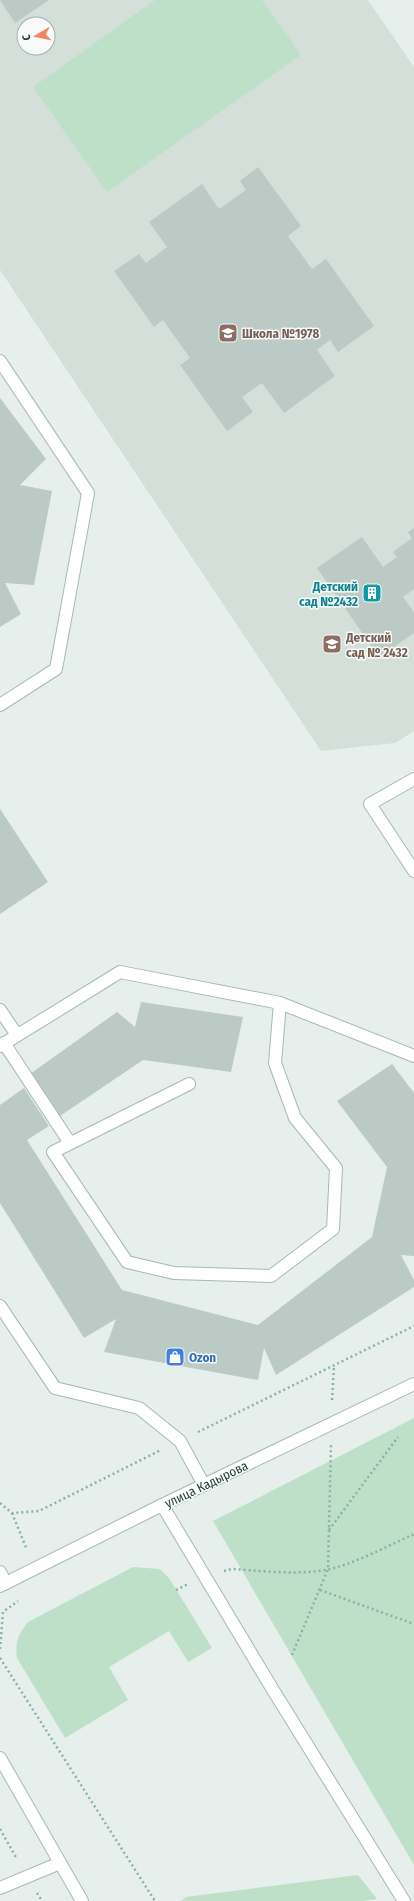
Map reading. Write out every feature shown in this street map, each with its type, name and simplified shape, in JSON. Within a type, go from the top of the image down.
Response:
[{"type":"street","points":[[0,360],[88,492],[56,669],[0,705]]},
{"type":"street","points":[[414,780],[370,804],[414,872]]},
{"type":"street","points":[[70,1143],[2,1044],[120,972],[280,1002],[414,1056]]},
{"type":"street","points":[[189,1084],[53,1152],[127,1262],[174,1273],[271,1276],[333,1229],[336,1168],[295,1118],[276,1063],[280,1002]]},
{"type":"street","points":[[0,1010],[17,1035]]},
{"type":"street","points":[[0,1306],[55,1388],[140,1408],[180,1441],[204,1485]]},
{"type":"street","name":"улица Кадырова","points":[[3,1584],[162,1505],[414,1384]]},
{"type":"street","points":[[162,1505],[273,1690],[404,1901]]},
{"type":"street","points":[[0,1572],[3,1584]]},
{"type":"street","points":[[0,1758],[82,1901]]},
{"type":"street","points":[[0,1888],[60,1863]]},
{"type":"path","points":[[0,1503],[12,1513],[40,1511],[414,1326]]},
{"type":"path","points":[[292,1655],[328,1569],[334,1366]]},
{"type":"path","points":[[329,1530],[398,1437]]},
{"type":"path","points":[[176,1590],[205,1575],[232,1569],[302,1573],[328,1569],[362,1557],[414,1534]]},
{"type":"path","points":[[320,1590],[414,1624]]},
{"type":"path","points":[[0,1658],[155,1901]]},
{"type":"shaded area","name":"Школа №1978","points":[[0,0],[368,0],[414,67],[414,731],[395,743],[321,751],[0,270]]},
{"type":"green space","points":[[155,0],[262,0],[301,55],[107,192],[33,87]]},
{"type":"green space","points":[[414,1418],[414,1865],[213,1521]]},
{"type":"green space","points":[[133,1567],[160,1569],[169,1578],[212,1648],[188,1662],[169,1631],[109,1667],[128,1700],[65,1738],[17,1658],[16,1647],[18,1638],[28,1622]]},
{"type":"green space","points":[[358,1875],[377,1899],[363,1901],[181,1901],[186,1897]]},
{"type":"building","points":[[0,0],[49,0],[25,16],[16,16],[15,23]]},
{"type":"building","points":[[258,167],[301,226],[288,236],[312,269],[326,259],[374,326],[338,352],[330,340],[317,350],[335,376],[284,413],[262,383],[242,397],[253,412],[227,431],[180,365],[190,358],[163,320],[154,327],[114,271],[139,254],[146,263],[167,247],[149,222],[202,184],[219,209],[246,190],[240,181]]},
{"type":"building","points":[[0,398],[46,459],[20,485],[52,491],[34,585],[5,583],[21,614],[0,627]]},
{"type":"building","name":"Детский сад №2432","points":[[414,528],[414,589],[403,597],[414,612],[414,633],[379,657],[317,568],[362,537],[383,567],[397,557],[393,552],[412,538],[408,532]]},
{"type":"building","points":[[0,809],[48,882],[0,914]]},
{"type":"building","points":[[141,1002],[243,1017],[231,1072],[143,1060],[60,1116],[30,1074],[117,1012],[135,1027]]},
{"type":"building","points":[[392,1064],[414,1093],[414,1256],[401,1255],[414,1280],[414,1287],[276,1375],[264,1348],[258,1380],[104,1352],[116,1319],[84,1338],[0,1203],[0,1105],[24,1088],[49,1126],[27,1140],[122,1290],[258,1325],[372,1237],[387,1167],[337,1101]]},
{"type":"place","name":"Школа №1978","points":[[228,333]]},
{"type":"place","name":"Детский сад №2432","points":[[372,593]]},
{"type":"place","name":"Детский сад № 2432","points":[[332,644]]},
{"type":"place","name":"Ozon","points":[[175,1357]]}]
